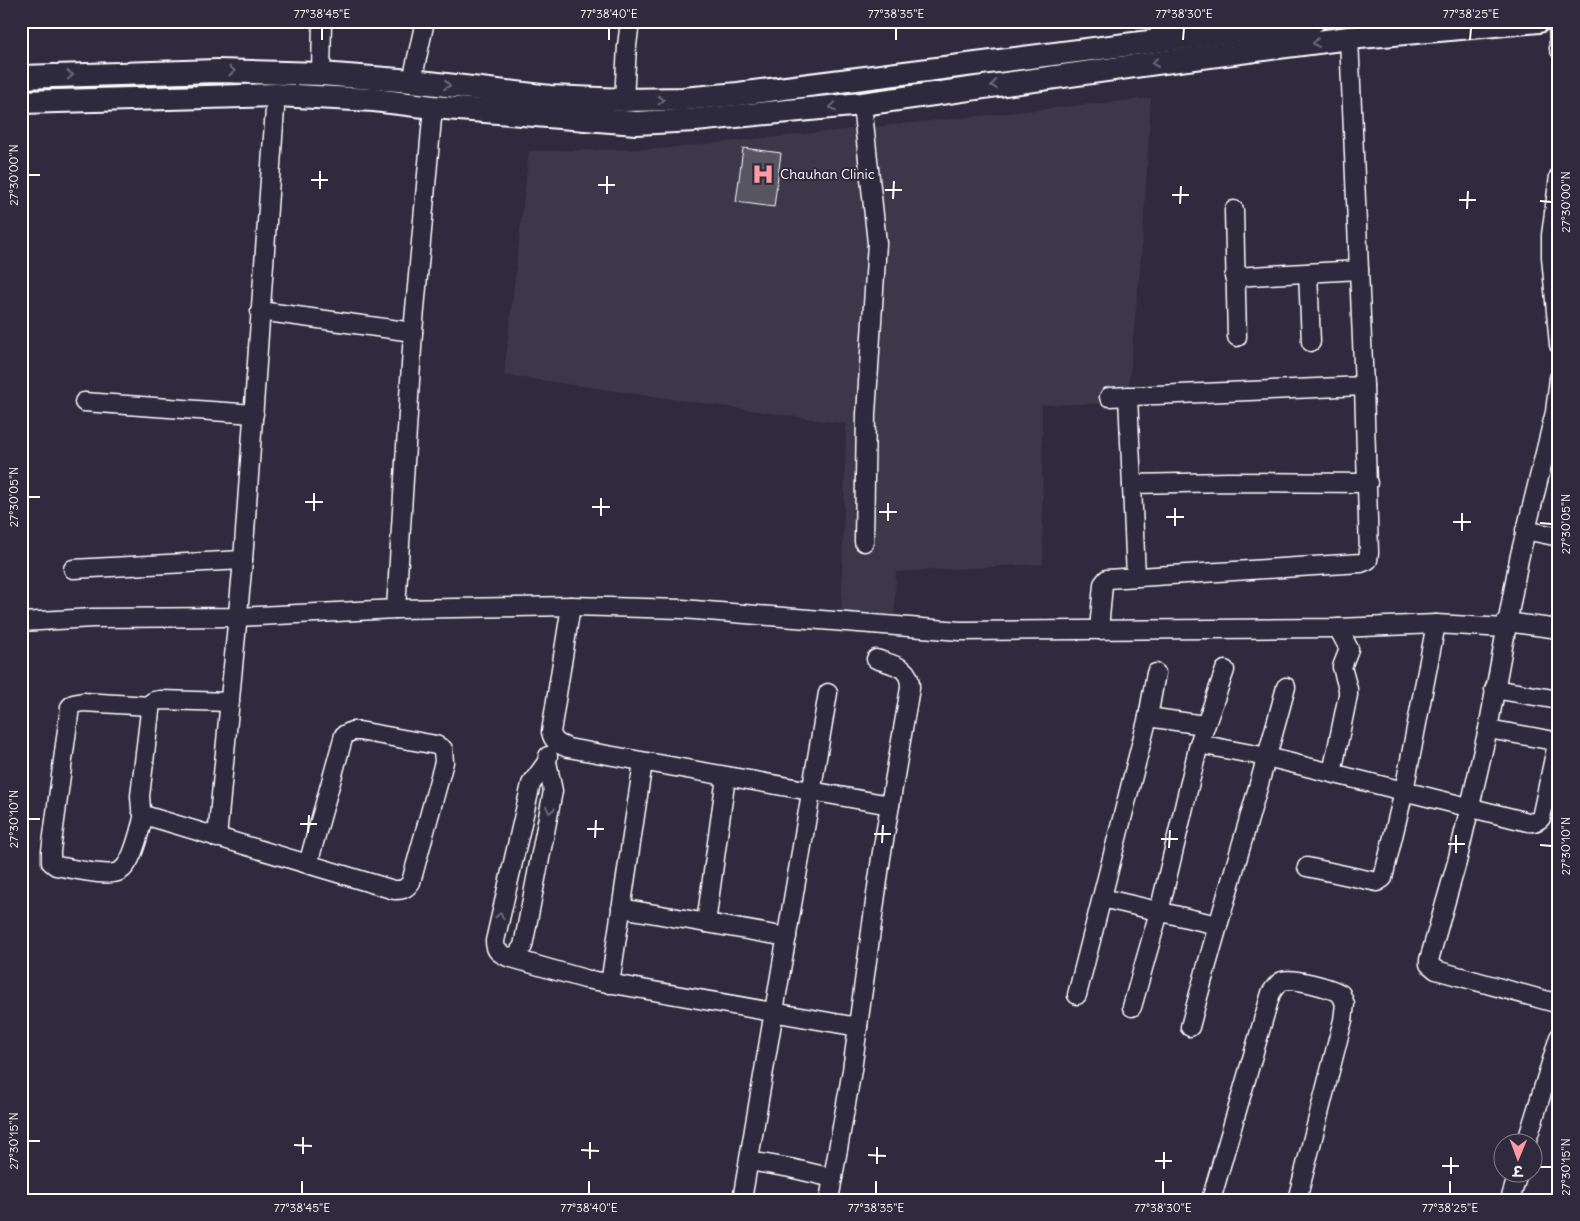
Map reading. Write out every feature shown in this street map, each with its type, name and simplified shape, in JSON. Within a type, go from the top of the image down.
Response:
[{"type":"main road","points":[[21,77],[218,71],[321,74],[412,81],[550,96],[624,100],[684,99],[738,94],[912,71],[1160,32],[1314,21]]},
{"type":"main road","points":[[21,102],[276,95],[374,100],[434,107],[636,123],[740,117],[862,104],[1349,38],[1539,21]]},
{"type":"street","points":[[321,74],[322,21]]},
{"type":"street","points":[[412,81],[425,21]]},
{"type":"street","points":[[624,100],[630,21]]},
{"type":"street","points":[[1558,21],[1559,48]]},
{"type":"street","points":[[1098,630],[1102,588],[1105,580],[1112,578],[1361,563],[1368,560],[1368,483],[1349,38]]},
{"type":"street","points":[[217,838],[243,560],[276,95]]},
{"type":"street","points":[[862,104],[877,242],[866,414],[864,542]]},
{"type":"street","points":[[396,609],[413,332],[434,107]]},
{"type":"street","points":[[1559,176],[1551,257],[1559,345]]},
{"type":"street","points":[[1234,210],[1234,277],[1237,337]]},
{"type":"street","points":[[1234,277],[1360,270]]},
{"type":"street","points":[[1308,273],[1311,342]]},
{"type":"street","points":[[260,311],[413,332]]},
{"type":"street","points":[[1559,378],[1552,459],[1525,530],[1488,729],[1457,862],[1429,960],[1429,964],[1436,970],[1559,1004]]},
{"type":"street","points":[[1109,396],[1364,386]]},
{"type":"street","points":[[1128,396],[1136,577]]},
{"type":"street","points":[[84,402],[254,414]]},
{"type":"street","points":[[1132,484],[1228,482],[1368,483]]},
{"type":"street","points":[[1525,530],[1559,537]]},
{"type":"street","points":[[73,569],[243,560]]},
{"type":"street","points":[[508,957],[516,956],[521,952],[523,946],[553,791],[547,762],[571,606]]},
{"type":"street","points":[[21,622],[94,618],[237,618],[396,609],[571,606],[682,610],[960,631],[1338,628],[1436,624],[1506,625],[1559,629]]},
{"type":"street","points":[[1307,868],[1377,882],[1381,881],[1404,791],[1436,624]]},
{"type":"street","points":[[1332,773],[1348,695],[1342,667],[1349,649],[1338,628]]},
{"type":"street","points":[[829,1200],[858,1027],[890,805],[911,683],[907,672],[876,659]]},
{"type":"street","points":[[1132,1007],[1159,912],[1204,725],[1225,670]]},
{"type":"street","points":[[1078,995],[1148,717],[1156,673]]},
{"type":"street","points":[[1190,1027],[1217,925],[1268,757],[1286,686]]},
{"type":"street","points":[[1494,690],[1559,700]]},
{"type":"street","points":[[742,1200],[828,693]]},
{"type":"street","points":[[150,706],[83,702],[72,704],[70,707],[50,851],[51,862],[56,866],[113,873],[121,871],[130,860],[144,815],[141,809],[140,796],[150,706],[154,701],[230,702]]},
{"type":"street","points":[[1148,717],[1204,725]]},
{"type":"street","points":[[1199,744],[1268,757],[1534,823],[1551,814],[1557,744],[1554,741],[1488,729]]},
{"type":"street","points":[[144,815],[394,890],[402,890],[407,888],[411,882],[444,762],[443,749],[436,745],[359,731],[344,734],[308,864]]},
{"type":"street","points":[[552,738],[558,744],[568,748],[890,805]]},
{"type":"street","points":[[547,762],[531,784],[495,941],[495,948],[500,953],[585,979],[858,1027]]},
{"type":"street","points":[[610,984],[643,762]]},
{"type":"street","points":[[706,923],[726,777]]},
{"type":"street","points":[[1102,898],[1217,925]]},
{"type":"street","points":[[621,908],[787,937]]},
{"type":"street","points":[[1211,1200],[1271,993],[1283,981],[1294,981],[1334,989],[1342,994],[1345,1004],[1344,1020],[1297,1200]]},
{"type":"street","points":[[1529,1134],[1559,1037]]},
{"type":"street","points":[[750,1161],[833,1178]]},
{"type":"street","points":[[1510,1200],[1515,1184]]},
{"type":"shaded area","points":[[1151,98],[1143,236],[1127,403],[1042,405],[1043,564],[896,572],[894,622],[841,621],[846,424],[504,375],[529,151],[659,149]]},
{"type":"building","points":[[743,148],[781,153],[774,207],[736,202]]},
{"type":"place","name":"Chauhan Clinic","points":[[763,174]]}]
